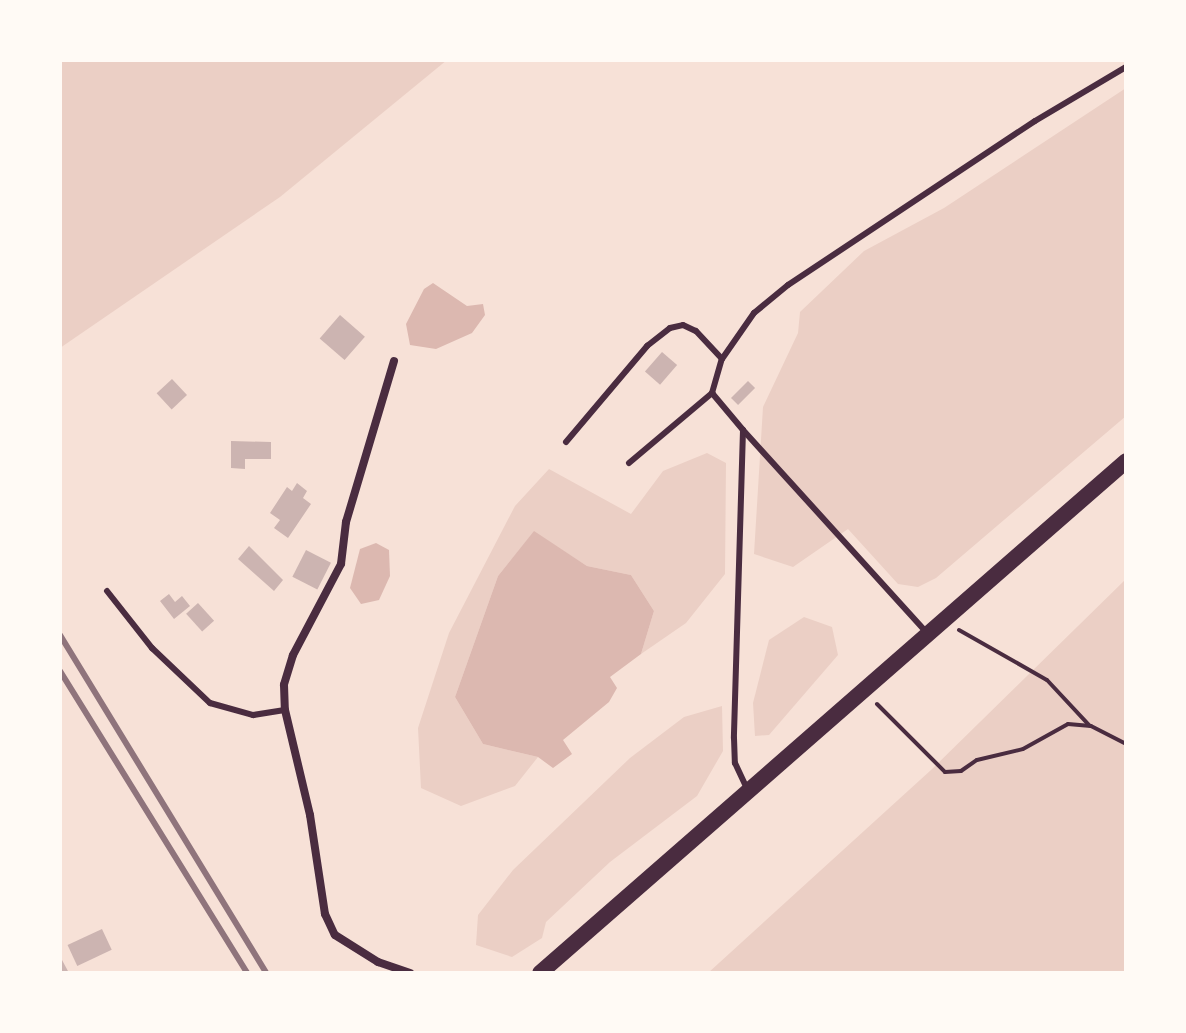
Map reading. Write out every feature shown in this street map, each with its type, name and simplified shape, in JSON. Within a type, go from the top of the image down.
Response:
[{"type":"main road","points":[[540,973],[1126,461]]},
{"type":"street","points":[[394,361],[346,522],[341,564],[293,655],[284,685],[285,710],[330,925],[350,947],[410,973]]},
{"type":"lane","points":[[629,463],[712,393],[722,359],[754,313],[788,285],[1035,121],[1126,67]]},
{"type":"lane","points":[[566,442],[647,346],[670,328],[683,325],[696,331],[722,359]]},
{"type":"lane","points":[[712,393],[928,634]]},
{"type":"lane","points":[[743,430],[734,738],[735,763],[748,791]]},
{"type":"lane","points":[[107,591],[152,648],[210,703],[253,715],[285,710]]},
{"type":"path","points":[[944,620],[995,655],[1047,680],[1091,726],[1126,744]]},
{"type":"path","points":[[862,691],[945,772],[961,771],[977,760],[1023,749],[1068,724],[1091,726]]},
{"type":"shaded area","points":[[60,60],[447,60],[280,197],[60,348]]},
{"type":"shaded area","points":[[1126,88],[1126,416],[936,578],[918,587],[898,584],[848,529],[793,567],[754,554],[763,407],[798,333],[800,312],[864,251],[944,208]]},
{"type":"shaded area","points":[[433,283],[467,306],[483,304],[485,315],[472,333],[436,349],[410,345],[406,324],[424,289]]},
{"type":"shaded area","points":[[707,453],[726,463],[725,574],[686,623],[641,654],[654,611],[631,575],[587,566],[534,532],[498,576],[455,697],[483,744],[538,757],[515,786],[461,806],[421,788],[418,728],[449,633],[515,506],[549,469],[631,514],[663,471]]},
{"type":"shaded area","points":[[534,531],[587,566],[631,575],[654,611],[641,654],[610,677],[617,688],[609,702],[563,740],[572,754],[553,768],[538,757],[483,744],[455,697],[498,576]]},
{"type":"shaded area","points":[[376,543],[389,550],[390,576],[379,600],[361,604],[350,588],[360,549]]},
{"type":"shaded area","points":[[1126,579],[1126,973],[708,973],[931,770]]},
{"type":"shaded area","points":[[804,617],[832,627],[838,655],[769,735],[755,736],[753,703],[769,640]]},
{"type":"shaded area","points":[[722,706],[723,751],[697,796],[610,862],[546,922],[542,938],[512,957],[476,945],[478,915],[513,870],[630,758],[684,717]]},
{"type":"building","points":[[340,315],[365,337],[345,360],[320,338]]},
{"type":"building","points":[[662,352],[677,365],[660,385],[645,372]]},
{"type":"building","points":[[172,379],[187,395],[172,409],[157,393]]},
{"type":"building","points":[[748,381],[755,388],[738,405],[731,398]]},
{"type":"building","points":[[231,441],[271,442],[271,459],[245,459],[245,469],[231,468]]},
{"type":"building","points":[[297,483],[307,491],[303,498],[311,504],[288,538],[274,528],[280,520],[270,513],[287,487],[292,491]]},
{"type":"building","points":[[249,546],[283,580],[274,591],[238,559]]},
{"type":"building","points":[[306,550],[331,563],[317,589],[292,577]]},
{"type":"building","points":[[169,594],[175,602],[182,596],[190,606],[174,619],[160,601]]},
{"type":"building","points":[[198,603],[214,621],[202,632],[186,614]]},
{"type":"building","points":[[102,929],[112,950],[77,966],[68,945]]},
{"type":"building","points":[[62,960],[69,973],[60,973]]},
{"type":"railway","points":[[60,635],[266,973]]},
{"type":"railway","points":[[60,671],[247,973]]}]
